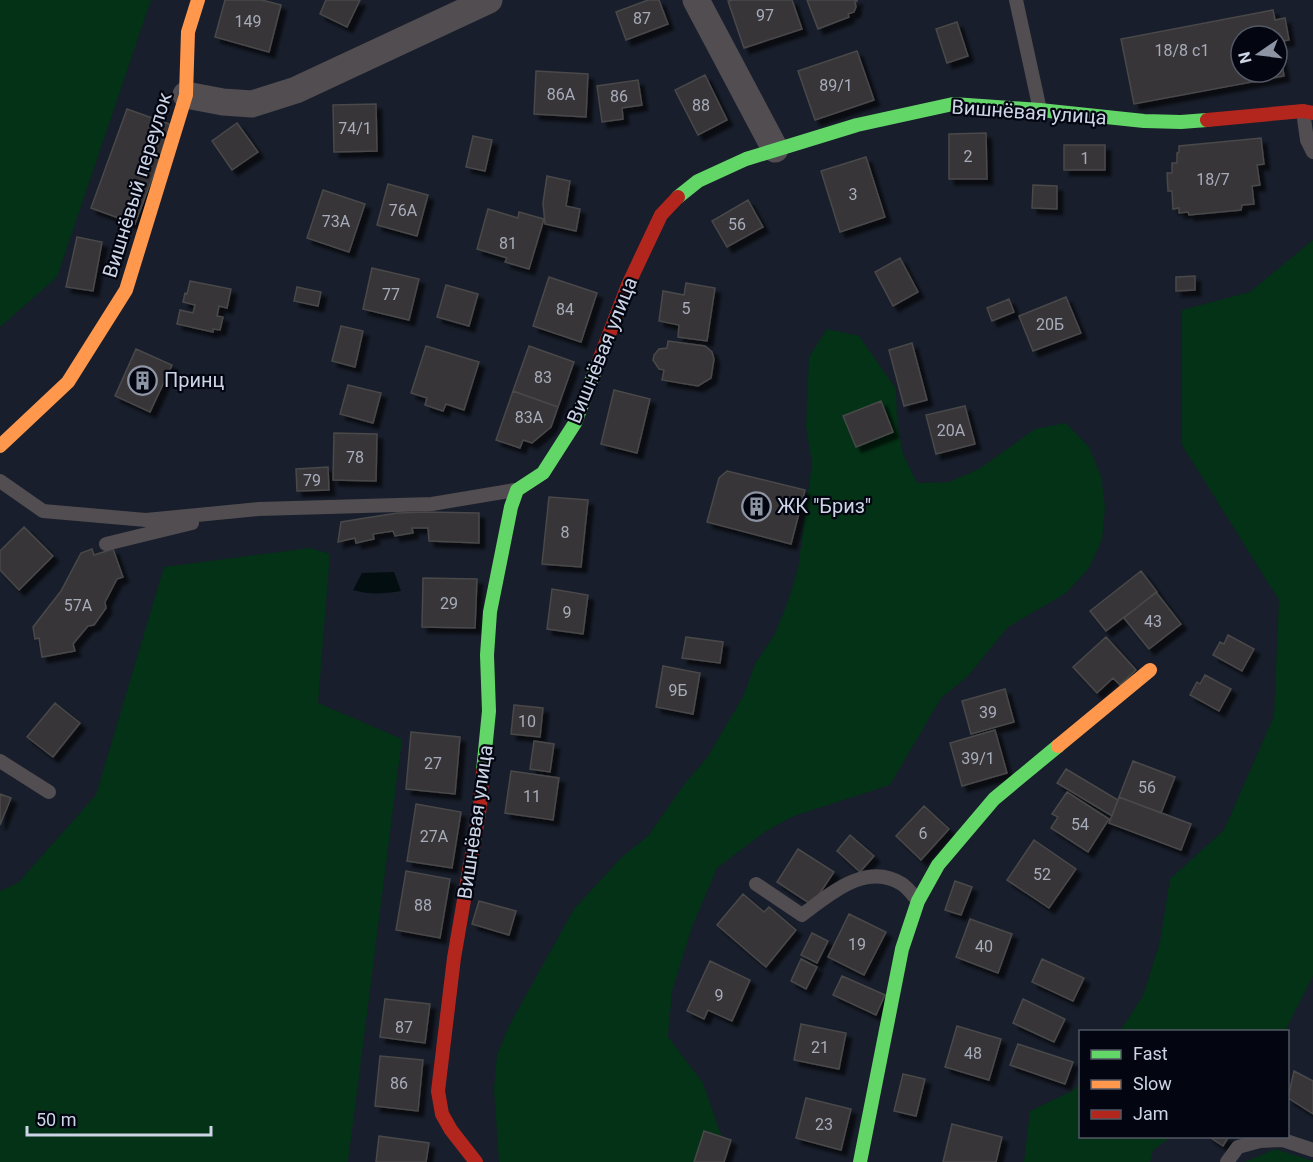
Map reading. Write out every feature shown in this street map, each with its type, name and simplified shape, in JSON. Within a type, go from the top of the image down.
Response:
[{"type":"street","name":"Вишнёвый переулок","points":[[0,446],[68,382],[126,290],[186,95],[188,32],[198,0]]},
{"type":"street","points":[[186,95],[223,102],[252,104],[296,90],[489,0]]},
{"type":"street","points":[[696,0],[775,149]]},
{"type":"street","name":"Вишнёвая улица","points":[[476,1162],[451,1130],[442,1114],[438,1091],[454,958],[480,807],[489,711],[487,655],[490,612],[502,548],[517,490],[543,473],[574,423],[628,285],[661,215],[698,181],[726,167],[775,149],[857,125],[952,104],[1144,121],[1180,122],[1308,112]]},
{"type":"street","points":[[860,1162],[902,949],[918,901],[938,865],[994,799],[1150,670]]},
{"type":"lane","points":[[1017,0],[1040,110]]},
{"type":"lane","points":[[1308,112],[1307,140],[1313,152]]},
{"type":"lane","points":[[0,481],[44,511],[146,520],[238,511],[432,504],[517,490]]},
{"type":"lane","points":[[106,544],[238,511]]},
{"type":"lane","points":[[0,761],[49,792]]},
{"type":"lane","points":[[756,884],[802,915],[836,890],[865,876],[884,878],[901,884],[918,901]]},
{"type":"lane","points":[[1227,1162],[1238,1147],[1260,1141],[1282,1140],[1313,1150]]},
{"type":"green space","points":[[0,0],[151,0],[57,277],[0,327]]},
{"type":"green space","points":[[1313,240],[1313,976],[1286,1030],[1121,1030],[1143,996],[1160,942],[1170,879],[1224,830],[1274,716],[1279,600],[1182,445],[1182,310],[1250,292]]},
{"type":"green space","points":[[827,329],[859,336],[896,389],[897,422],[903,454],[917,483],[949,482],[979,469],[1035,429],[1066,423],[1089,447],[1101,477],[1105,507],[1102,540],[1089,568],[1066,593],[1008,627],[967,677],[941,698],[890,785],[794,816],[766,831],[717,868],[692,927],[672,991],[668,1037],[703,1083],[721,1135],[712,1162],[499,1162],[494,1089],[497,1055],[510,1024],[574,909],[622,857],[648,836],[686,782],[707,758],[744,695],[755,664],[775,634],[788,601],[798,569],[812,463],[806,427],[809,357]]},
{"type":"green space","points":[[310,548],[330,554],[318,703],[402,739],[348,1162],[0,1162],[0,891],[18,883],[96,795],[164,567]]},
{"type":"green space","points":[[1079,1084],[1079,1138],[1170,1138],[1153,1150],[1150,1162],[1024,1162],[1030,1111],[1072,1091]]},
{"type":"green space","points":[[1275,1149],[1313,1161],[1313,1162],[1245,1162]]},
{"type":"shaded area","points":[[394,572],[401,591],[377,594],[353,590],[362,573]]},
{"type":"building","points":[[225,0],[262,0],[281,5],[269,52],[215,37]]},
{"type":"building","points":[[326,0],[360,0],[347,27],[320,14]]},
{"type":"building","points":[[648,0],[659,0],[668,24],[626,40],[616,12]]},
{"type":"building","points":[[792,0],[802,29],[744,48],[728,1]]},
{"type":"building","points":[[807,0],[857,1],[854,12],[848,14],[849,17],[818,29]]},
{"type":"building","points":[[1273,10],[1275,20],[1285,18],[1286,24],[1229,24],[1229,84],[1241,84],[1134,104],[1121,39]]},
{"type":"building","points":[[957,22],[968,56],[947,63],[936,29]]},
{"type":"building","points":[[857,51],[874,100],[815,120],[798,71]]},
{"type":"building","points":[[536,71],[588,74],[586,117],[534,114]]},
{"type":"building","points":[[705,75],[727,120],[698,135],[675,90]]},
{"type":"building","points":[[638,80],[642,105],[622,108],[623,119],[602,122],[597,86]]},
{"type":"building","points":[[376,104],[377,151],[334,152],[333,105]]},
{"type":"building","points":[[127,109],[172,125],[135,224],[91,208]]},
{"type":"building","points":[[237,123],[258,152],[232,170],[212,141]]},
{"type":"building","points":[[986,133],[987,179],[949,179],[949,134]]},
{"type":"building","points":[[473,136],[492,140],[485,171],[466,167]]},
{"type":"building","points":[[1261,138],[1264,164],[1257,165],[1260,185],[1252,186],[1254,204],[1242,205],[1241,210],[1189,215],[1188,212],[1179,213],[1179,208],[1173,209],[1172,191],[1168,191],[1167,173],[1172,173],[1172,163],[1177,163],[1179,146]]},
{"type":"building","points":[[1064,145],[1105,145],[1105,170],[1064,170]]},
{"type":"building","points":[[866,157],[885,217],[840,232],[821,171]]},
{"type":"building","points":[[547,176],[570,181],[566,206],[580,209],[576,231],[545,224],[543,203]]},
{"type":"building","points":[[388,184],[428,195],[417,236],[377,225]]},
{"type":"building","points":[[1033,185],[1057,186],[1057,209],[1032,208]]},
{"type":"building","points":[[323,190],[365,204],[349,252],[307,238]]},
{"type":"building","points":[[748,200],[763,227],[727,247],[712,221]]},
{"type":"building","points":[[488,209],[518,218],[519,212],[544,219],[529,269],[505,262],[507,258],[477,249]]},
{"type":"building","points":[[77,237],[102,242],[93,291],[66,287]]},
{"type":"building","points":[[900,258],[918,292],[893,306],[875,272]]},
{"type":"building","points":[[372,268],[419,279],[409,320],[363,309]]},
{"type":"building","points":[[1195,276],[1195,290],[1176,291],[1176,277]]},
{"type":"building","points":[[549,277],[597,293],[581,342],[533,326]]},
{"type":"building","points":[[190,281],[231,289],[227,308],[219,306],[217,316],[223,317],[220,330],[213,329],[213,332],[177,324],[180,310],[193,313],[195,305],[183,302]]},
{"type":"building","points":[[686,283],[715,288],[707,341],[678,337],[679,325],[659,321],[663,291],[684,295]]},
{"type":"building","points":[[446,285],[478,294],[469,326],[437,317]]},
{"type":"building","points":[[297,287],[321,292],[318,306],[294,301]]},
{"type":"building","points":[[1066,297],[1081,333],[1033,351],[1019,316]]},
{"type":"building","points":[[1009,299],[1014,312],[992,321],[987,308]]},
{"type":"building","points":[[341,326],[363,331],[355,367],[332,361]]},
{"type":"building","points":[[668,341],[705,346],[712,352],[714,359],[711,378],[698,386],[662,380],[664,370],[659,369],[653,360],[659,349],[667,348]]},
{"type":"building","points":[[912,343],[927,400],[904,406],[889,350]]},
{"type":"building","points":[[426,346],[479,362],[464,410],[446,404],[443,411],[425,405],[427,398],[411,393]]},
{"type":"building","points":[[529,346],[574,362],[558,407],[513,391]]},
{"type":"building","name":"Принц","points":[[136,349],[172,365],[150,412],[115,396]]},
{"type":"building","points":[[348,385],[381,393],[373,423],[340,414]]},
{"type":"building","points":[[614,390],[650,399],[637,453],[601,444]]},
{"type":"building","points":[[513,391],[558,407],[551,427],[532,443],[523,440],[520,448],[496,440]]},
{"type":"building","points":[[881,401],[893,432],[856,447],[843,416]]},
{"type":"building","points":[[965,406],[975,444],[936,454],[926,415]]},
{"type":"building","points":[[334,433],[377,434],[376,481],[333,480]]},
{"type":"building","points":[[328,467],[329,490],[297,491],[296,469]]},
{"type":"building","name":"ЖК \"Бриз\"","points":[[727,471],[805,490],[791,544],[707,522],[719,478]]},
{"type":"building","points":[[549,497],[588,500],[581,567],[542,564]]},
{"type":"building","points":[[397,513],[479,513],[479,543],[429,541],[428,528],[412,528],[413,533],[395,536],[393,531],[373,534],[374,539],[356,543],[355,538],[338,542],[341,522]]},
{"type":"building","points":[[24,527],[53,556],[19,590],[0,570],[0,551]]},
{"type":"building","points":[[92,549],[94,555],[113,549],[123,577],[117,579],[105,602],[106,608],[94,625],[88,626],[73,644],[75,651],[42,657],[39,638],[35,639],[33,627],[61,591],[81,553]]},
{"type":"building","points":[[1141,571],[1157,592],[1106,631],[1090,611]]},
{"type":"building","points":[[423,578],[477,579],[475,628],[422,627]]},
{"type":"building","points":[[552,589],[588,595],[583,634],[547,629]]},
{"type":"building","points":[[1156,592],[1181,624],[1149,649],[1124,618]]},
{"type":"building","points":[[1228,635],[1254,649],[1242,671],[1213,655],[1220,642],[1224,644]]},
{"type":"building","points":[[686,637],[723,642],[720,663],[682,658]]},
{"type":"building","points":[[1106,637],[1136,670],[1120,685],[1113,678],[1097,693],[1073,667]]},
{"type":"building","points":[[663,666],[700,673],[693,714],[656,707]]},
{"type":"building","points":[[1205,675],[1231,689],[1219,711],[1190,695],[1197,682],[1200,684]]},
{"type":"building","points":[[1005,689],[1014,722],[971,734],[962,701]]},
{"type":"building","points":[[55,703],[80,723],[53,757],[27,737]]},
{"type":"building","points":[[514,705],[543,708],[540,737],[511,734]]},
{"type":"building","points":[[995,730],[1007,773],[962,786],[950,743]]},
{"type":"building","points":[[411,732],[460,737],[455,794],[406,789]]},
{"type":"building","points":[[534,741],[554,744],[550,772],[530,769]]},
{"type":"building","points":[[1133,761],[1175,777],[1161,813],[1119,797]]},
{"type":"building","points":[[1066,769],[1118,800],[1112,816],[1057,783]]},
{"type":"building","points":[[511,771],[559,778],[553,820],[505,813]]},
{"type":"building","points":[[1067,792],[1109,819],[1088,852],[1051,828],[1058,817],[1052,814]]},
{"type":"building","points":[[0,794],[11,798],[0,825]]},
{"type":"building","points":[[1119,797],[1191,824],[1181,850],[1109,823]]},
{"type":"building","points":[[416,804],[461,812],[452,868],[407,861]]},
{"type":"building","points":[[924,806],[949,829],[921,860],[896,836]]},
{"type":"building","points":[[850,835],[874,856],[860,872],[837,851]]},
{"type":"building","points":[[1034,840],[1076,869],[1049,908],[1007,880]]},
{"type":"building","points":[[798,849],[834,872],[812,905],[777,882]]},
{"type":"building","points":[[406,871],[450,879],[440,938],[396,930]]},
{"type":"building","points":[[955,881],[972,887],[961,915],[945,910]]},
{"type":"building","points":[[743,894],[764,912],[769,907],[796,930],[766,967],[717,925]]},
{"type":"building","points":[[479,901],[516,911],[509,935],[472,924]]},
{"type":"building","points":[[849,914],[886,932],[864,975],[828,957]]},
{"type":"building","points":[[970,919],[1012,934],[998,973],[956,957]]},
{"type":"building","points":[[812,933],[828,941],[817,963],[801,955]]},
{"type":"building","points":[[801,959],[817,967],[806,989],[791,981]]},
{"type":"building","points":[[1042,959],[1084,978],[1073,1001],[1032,982]]},
{"type":"building","points":[[710,961],[750,980],[732,1021],[708,1010],[704,1019],[687,1011]]},
{"type":"building","points":[[842,976],[885,995],[876,1015],[833,995]]},
{"type":"building","points":[[385,999],[430,1004],[425,1043],[380,1037]]},
{"type":"building","points":[[1023,999],[1065,1019],[1054,1042],[1013,1023]]},
{"type":"building","points":[[801,1024],[846,1033],[839,1069],[794,1060]]},
{"type":"building","points":[[957,1026],[1001,1039],[989,1080],[945,1067]]},
{"type":"building","points":[[1018,1044],[1073,1062],[1065,1084],[1010,1065]]},
{"type":"building","points":[[380,1056],[423,1060],[418,1111],[375,1106]]},
{"type":"building","points":[[1294,1071],[1313,1081],[1313,1114],[1289,1099]]},
{"type":"building","points":[[903,1074],[925,1079],[916,1116],[894,1111]]},
{"type":"building","points":[[806,1098],[851,1109],[841,1150],[796,1138]]},
{"type":"building","points":[[952,1124],[1002,1137],[996,1162],[943,1162]]},
{"type":"building","points":[[704,1131],[731,1140],[724,1162],[694,1162]]},
{"type":"building","points":[[379,1136],[429,1143],[426,1162],[376,1162]]},
{"type":"building","points":[[1211,1138],[1228,1138],[1223,1146]]},
{"type":"traffic: fast","points":[[678,197],[698,181],[746,159],[857,125],[953,104],[1144,121],[1207,120]]},
{"type":"traffic: fast","points":[[483,771],[489,711],[487,655],[490,612],[511,507],[517,490],[543,473],[575,423],[598,363]]},
{"type":"traffic: fast","points":[[860,1162],[902,949],[918,901],[938,865],[994,799],[1058,746]]},
{"type":"traffic: slow","points":[[0,446],[68,382],[126,290],[186,95],[188,32],[198,0]]},
{"type":"traffic: slow","points":[[1058,746],[1150,670]]},
{"type":"traffic: jam","points":[[1207,120],[1303,111],[1313,113]]},
{"type":"traffic: jam","points":[[598,363],[628,285],[661,215],[678,197]]},
{"type":"traffic: jam","points":[[476,1162],[451,1130],[442,1114],[438,1091],[454,958],[480,807],[483,771]]},
{"type":"place","name":"Принц","points":[[143,380]]},
{"type":"place","name":"ЖК \"Бриз\"","points":[[756,506]]}]
